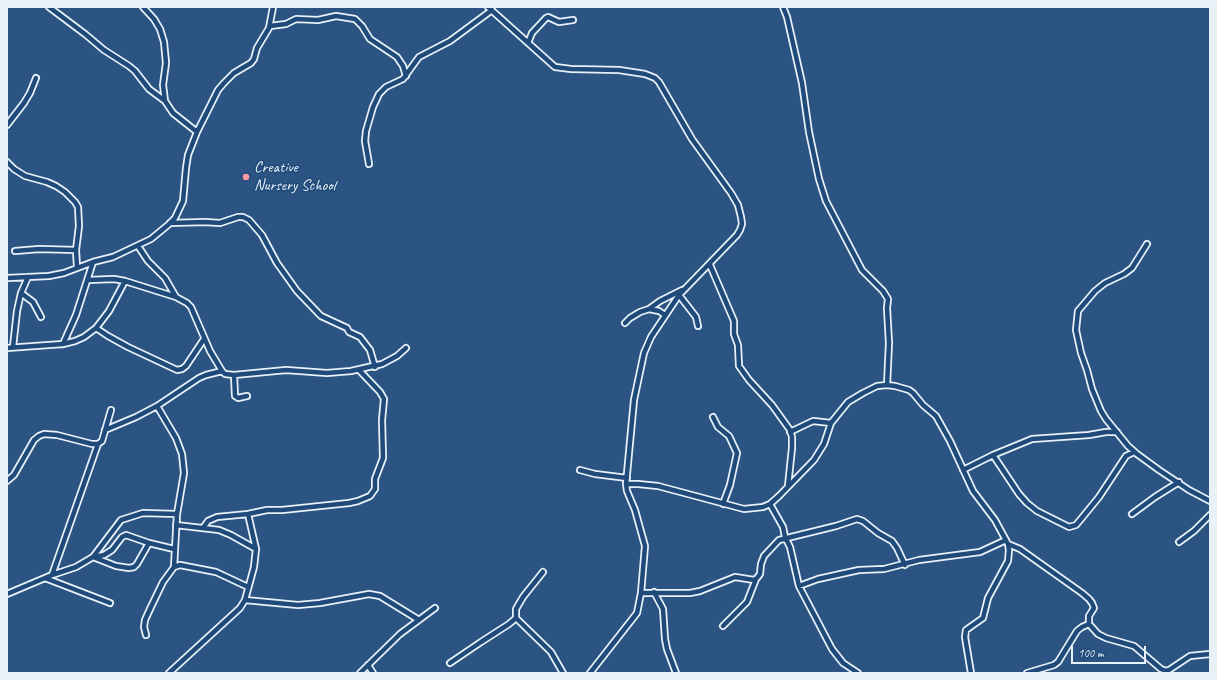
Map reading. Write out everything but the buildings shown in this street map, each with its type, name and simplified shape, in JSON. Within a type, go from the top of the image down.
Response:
[{"type":"street","points":[[49,7],[104,50],[129,66],[149,89],[165,101],[173,114],[197,132]]},
{"type":"street","points":[[143,7],[154,19],[160,29],[164,42],[166,63],[163,85],[165,101]]},
{"type":"street","points":[[7,278],[49,276],[113,257],[138,246],[159,233],[170,223],[180,210],[183,201],[188,155],[197,132],[218,90],[234,73],[251,63],[254,59],[257,48],[266,36],[270,26],[273,7]]},
{"type":"street","points":[[783,7],[787,17],[802,83],[809,132],[819,179],[826,201],[862,270],[883,290],[888,299],[887,308],[889,343],[887,384]]},
{"type":"street","points":[[369,164],[365,141],[366,131],[376,98],[386,87],[399,82],[406,76],[419,57],[450,41],[490,9],[555,67],[633,72],[651,76],[659,82],[692,139],[738,205],[741,217],[740,230],[737,235],[679,295],[651,337],[640,366],[631,420],[631,438],[626,484],[645,546],[642,593],[637,614],[590,673]]},
{"type":"street","points":[[270,26],[286,24],[296,19],[318,20],[336,16],[351,17],[359,22],[374,43],[388,50],[397,57],[403,66],[406,76]]},
{"type":"street","points":[[528,43],[532,33],[546,18],[548,17],[559,22],[573,20]]},
{"type":"street","points":[[7,125],[24,103],[36,78]]},
{"type":"street","points":[[7,162],[24,176],[56,186],[65,192],[75,202],[78,207],[79,226],[76,250],[77,267]]},
{"type":"street","points":[[170,223],[205,222],[220,224],[238,217],[243,217],[249,220],[256,226],[297,292],[321,316],[347,328],[349,332],[360,337],[370,350],[375,367]]},
{"type":"street","points":[[1147,244],[1132,268],[1124,274],[1105,283],[1095,291],[1078,311],[1076,316],[1076,330],[1081,353],[1088,370],[1092,389],[1104,415],[1134,452],[1209,502]]},
{"type":"street","points":[[138,246],[148,261],[165,278],[176,297]]},
{"type":"street","points":[[16,251],[39,249],[76,250]]},
{"type":"street","points":[[63,344],[76,315],[93,262]]},
{"type":"street","points":[[710,264],[734,321],[734,334],[738,345],[739,366],[749,380],[772,405],[792,437],[788,486]]},
{"type":"street","points":[[14,347],[17,310],[28,277]]},
{"type":"street","points":[[88,280],[125,281],[176,297],[187,303],[191,307],[204,339],[225,374],[234,375],[286,370],[327,373],[359,370],[375,367],[392,358],[406,348]]},
{"type":"street","points":[[7,348],[63,344],[75,341],[96,328],[109,311],[125,281]]},
{"type":"street","points":[[625,323],[630,318],[649,309],[660,301],[685,289]]},
{"type":"street","points":[[22,293],[33,302],[41,317]]},
{"type":"street","points":[[679,295],[696,317],[698,326]]},
{"type":"street","points":[[649,309],[659,311],[665,315]]},
{"type":"street","points":[[96,328],[128,347],[177,370],[186,366],[204,339]]},
{"type":"street","points":[[203,528],[211,519],[267,510],[312,507],[358,501],[373,493],[375,490],[375,479],[383,458],[382,420],[384,401],[381,394],[359,370]]},
{"type":"street","points":[[105,430],[157,406],[206,374],[222,371]]},
{"type":"street","points":[[234,375],[235,396],[238,398],[247,396]]},
{"type":"street","points":[[626,484],[658,486],[723,504],[752,509],[763,507],[770,504],[814,460],[824,444],[832,423],[848,402],[877,386],[887,384],[909,390],[936,416],[950,440],[973,491],[995,520],[1007,542],[1009,556],[1008,561],[988,598],[983,618],[966,630],[965,637],[971,673]]},
{"type":"street","points":[[146,634],[144,627],[145,620],[164,582],[174,567],[177,514],[184,473],[182,454],[176,438],[157,406]]},
{"type":"street","points":[[52,575],[98,444],[102,441],[111,410]]},
{"type":"street","points":[[713,417],[718,427],[729,436],[737,453],[730,485],[723,504]]},
{"type":"street","points":[[790,432],[813,421],[832,423]]},
{"type":"street","points":[[964,470],[993,455],[1032,438],[1117,432]]},
{"type":"street","points":[[7,481],[14,475],[34,440],[39,436],[44,434],[57,435],[92,444],[98,444]]},
{"type":"street","points":[[993,455],[1019,494],[1027,503],[1037,511],[1069,527],[1076,525],[1099,497],[1126,456],[1134,452]]},
{"type":"street","points":[[580,470],[595,474],[627,478]]},
{"type":"street","points":[[1132,514],[1178,482]]},
{"type":"street","points":[[770,504],[781,522],[785,537],[790,547],[799,586],[835,655],[843,663],[858,673]]},
{"type":"street","points":[[94,557],[121,520],[142,513],[177,514]]},
{"type":"street","points":[[168,673],[240,608],[244,600],[254,567],[256,549],[248,514]]},
{"type":"street","points":[[1179,542],[1194,531],[1210,515]]},
{"type":"street","points":[[723,626],[747,602],[756,579],[760,574],[762,559],[766,553],[779,540],[785,537],[798,536],[855,519],[860,519],[895,545],[905,565]]},
{"type":"street","points":[[176,525],[219,530],[256,549]]},
{"type":"street","points":[[7,594],[52,575],[76,567],[94,557],[107,553],[112,550],[122,536],[126,535],[174,549]]},
{"type":"street","points":[[799,586],[818,579],[854,571],[884,569],[905,565],[919,560],[980,552],[1007,542],[1020,549],[1082,593],[1094,608],[1089,616],[1089,624],[1098,634],[1106,638],[1134,646],[1157,666],[1166,671],[1190,656],[1210,654]]},
{"type":"street","points":[[94,557],[116,566],[129,568],[134,567],[150,543]]},
{"type":"street","points":[[174,567],[180,565],[216,572],[248,587]]},
{"type":"street","points":[[543,572],[532,585],[516,609],[516,618],[551,652],[563,673]]},
{"type":"street","points":[[642,593],[690,593],[700,591],[735,577],[753,580],[756,579]]},
{"type":"street","points":[[45,578],[110,603]]},
{"type":"street","points":[[654,592],[664,611],[665,639],[676,673]]},
{"type":"street","points":[[244,600],[298,605],[320,603],[369,594],[380,596],[419,620]]},
{"type":"street","points":[[360,673],[400,634],[434,608]]},
{"type":"street","points":[[450,664],[516,618]]},
{"type":"street","points":[[1027,673],[1054,665],[1058,662],[1077,631],[1089,624]]},
{"type":"street","points":[[368,665],[372,673]]},
{"type":"place","name":"Creative Nursery School","points":[[246,177]]}]
